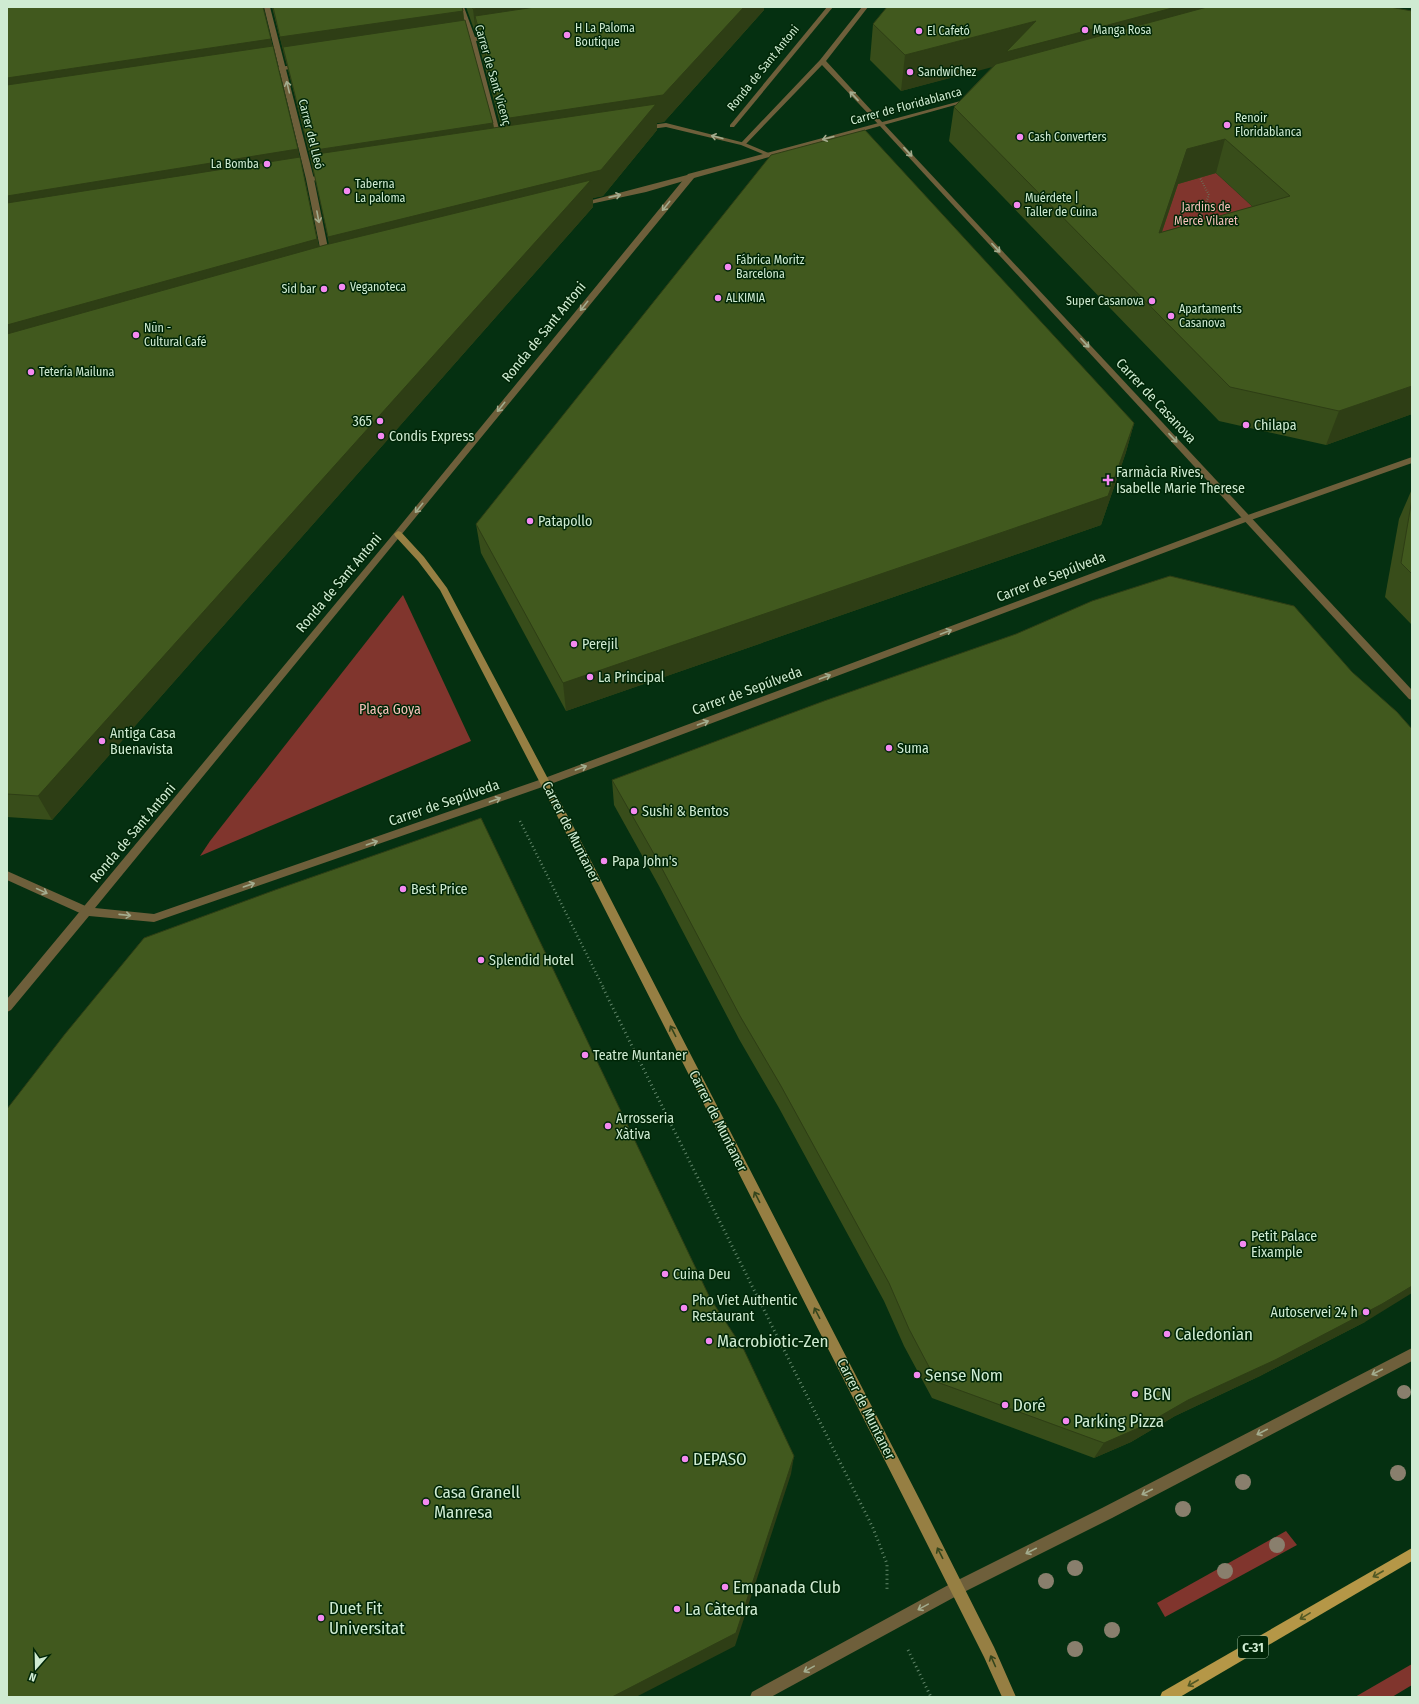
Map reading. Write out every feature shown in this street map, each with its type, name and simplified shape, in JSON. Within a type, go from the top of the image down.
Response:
[{"type":"main road","name":"Carrer de Muntaner","points":[[398,534],[421,559],[443,588],[958,1588],[1009,1697]]},
{"type":"main road","name":"C-31","points":[[1167,1697],[1412,1554]]},
{"type":"street","name":"Carrer del Lleó","points":[[267,7],[283,68],[307,180],[329,268]]},
{"type":"street","name":"Carrer de Sant Vicenç","points":[[461,7],[472,40],[502,150]]},
{"type":"street","name":"Ronda de Sant Antoni","points":[[732,126],[830,7]]},
{"type":"street","points":[[743,144],[822,61],[865,7]]},
{"type":"street","points":[[449,43],[495,36]]},
{"type":"street","points":[[822,61],[882,124]]},
{"type":"street","points":[[259,72],[307,65]]},
{"type":"street","name":"Carrer de Floridablanca","points":[[569,207],[643,190],[767,154],[980,97]]},
{"type":"street","name":"Carrer de Casanova","points":[[882,124],[1412,696]]},
{"type":"street","points":[[635,130],[666,125],[743,144],[767,154]]},
{"type":"street","points":[[307,180],[333,176]]},
{"type":"street","name":"Ronda de Sant Antoni","points":[[7,1006],[398,534],[691,176]]},
{"type":"street","name":"Carrer de Sepúlveda","points":[[7,875],[86,911],[154,918],[506,796],[1248,518],[1412,460]]},
{"type":"street","points":[[757,1697],[958,1588],[1107,1513],[1412,1354]]},
{"type":"path","points":[[1179,228],[1199,220],[1209,195],[1196,171]]},
{"type":"path","points":[[506,796],[873,1528]]},
{"type":"green space","name":"Jardins de Mercè Vilaret","points":[[1204,162],[1279,231],[1228,245],[1149,232],[1183,168]]},
{"type":"green space","name":"Plaça Goya","points":[[403,595],[471,741],[200,856],[210,841]]},
{"type":"green space","points":[[1286,1531],[1297,1545],[1165,1617],[1157,1603]]},
{"type":"green space","points":[[1412,1664],[1412,1685],[1392,1697],[1355,1697]]},
{"type":"building","points":[[7,7],[263,7],[271,39],[7,78]]},
{"type":"building","points":[[273,7],[462,7],[463,11],[280,37]]},
{"type":"building","points":[[472,7],[487,7],[473,9]]},
{"type":"building","points":[[535,7],[744,7],[663,95],[503,119],[475,16]]},
{"type":"building","points":[[887,7],[1176,7],[1006,52],[1036,21],[905,55],[873,24]]},
{"type":"building","points":[[1207,7],[1390,7],[1412,11],[1412,386],[1339,411],[1230,387],[954,107],[996,64]],"holes":[[[1225,139],[1290,196],[1159,233],[1187,149]]]},
{"type":"building","points":[[465,20],[493,123],[309,151],[283,47]]},
{"type":"building","points":[[273,46],[298,149],[7,196],[7,85]]},
{"type":"building","points":[[656,104],[601,170],[328,237],[310,155]]},
{"type":"building","points":[[865,130],[1134,423],[1108,496],[563,683],[476,524],[771,155]]},
{"type":"building","points":[[300,157],[317,239],[7,325],[7,203]]},
{"type":"building","points":[[591,180],[38,796],[7,794],[7,334],[325,245]]},
{"type":"building","points":[[1412,499],[1412,574],[1401,563]]},
{"type":"building","points":[[1170,576],[1294,606],[1352,672],[1397,712],[1412,729],[1412,1286],[1382,1304],[1275,1360],[1188,1400],[1143,1426],[1104,1443],[937,1382],[909,1329],[889,1283],[781,1086],[740,1016],[658,861],[612,780],[824,701],[1016,634],[1092,601]]},
{"type":"building","points":[[481,818],[710,1298],[744,1350],[794,1456],[736,1633],[612,1697],[7,1697],[7,1109],[65,1034],[144,938],[275,890]]},
{"type":"place","name":"Manga Rosa","points":[[1085,30]]},
{"type":"place","name":"El Cafetó","points":[[919,31]]},
{"type":"place","name":"H La Paloma Boutique","points":[[567,35]]},
{"type":"place","name":"SandwiChez","points":[[910,72]]},
{"type":"place","name":"Renoir Floridablanca","points":[[1227,125]]},
{"type":"place","name":"Cash Converters","points":[[1020,137]]},
{"type":"place","name":"La Bomba","points":[[267,164]]},
{"type":"place","name":"Taberna La paloma","points":[[347,191]]},
{"type":"place","name":"Muérdete | Taller de Cuina","points":[[1017,205]]},
{"type":"place","name":"Fábrica Moritz Barcelona","points":[[728,267]]},
{"type":"place","name":"Veganoteca","points":[[342,287]]},
{"type":"place","name":"Sid bar","points":[[324,289]]},
{"type":"place","name":"ALKIMIA","points":[[718,298]]},
{"type":"place","name":"Super Casanova","points":[[1152,301]]},
{"type":"place","name":"Apartaments Casanova","points":[[1171,316]]},
{"type":"place","name":"Nūn - Cultural Café","points":[[136,335]]},
{"type":"place","name":"Tetería Mailuna","points":[[31,372]]},
{"type":"place","name":"365","points":[[380,421]]},
{"type":"place","name":"Chilapa","points":[[1246,425]]},
{"type":"place","name":"Condis Express","points":[[381,436]]},
{"type":"place","name":"Farmàcia Rives, Isabelle Marie Therese","points":[[1108,480]]},
{"type":"place","name":"Patapollo","points":[[530,521]]},
{"type":"place","name":"Perejil","points":[[574,644]]},
{"type":"place","name":"La Principal","points":[[590,677]]},
{"type":"place","name":"Antiga Casa Buenavista","points":[[102,741]]},
{"type":"place","name":"Suma","points":[[889,748]]},
{"type":"place","name":"Sushi & Bentos","points":[[634,811]]},
{"type":"place","name":"Papa John's","points":[[604,861]]},
{"type":"place","name":"Best Price","points":[[403,889]]},
{"type":"place","name":"Splendid Hotel","points":[[481,960]]},
{"type":"place","name":"Teatre Muntaner","points":[[585,1055]]},
{"type":"place","name":"Arrosseria Xàtiva","points":[[608,1126]]},
{"type":"place","name":"Petit Palace Eixample","points":[[1243,1244]]},
{"type":"place","name":"Cuina Deu","points":[[665,1274]]},
{"type":"place","name":"Pho Viet Authentic Restaurant","points":[[684,1308]]},
{"type":"place","name":"Autoservei 24 h","points":[[1366,1312]]},
{"type":"place","name":"Caledonian","points":[[1167,1334]]},
{"type":"place","name":"Macrobiotic-Zen","points":[[709,1341]]},
{"type":"place","name":"Sense Nom","points":[[917,1375]]},
{"type":"place","name":"BCN","points":[[1135,1394]]},
{"type":"place","name":"Doré","points":[[1005,1405]]},
{"type":"place","name":"Parking Pizza","points":[[1066,1421]]},
{"type":"place","name":"DEPASO","points":[[685,1459]]},
{"type":"place","name":"Casa Granell Manresa","points":[[426,1502]]},
{"type":"place","name":"Empanada Club","points":[[725,1587]]},
{"type":"place","name":"La Càtedra","points":[[677,1609]]},
{"type":"place","name":"Duet Fit Universitat","points":[[321,1618]]}]
